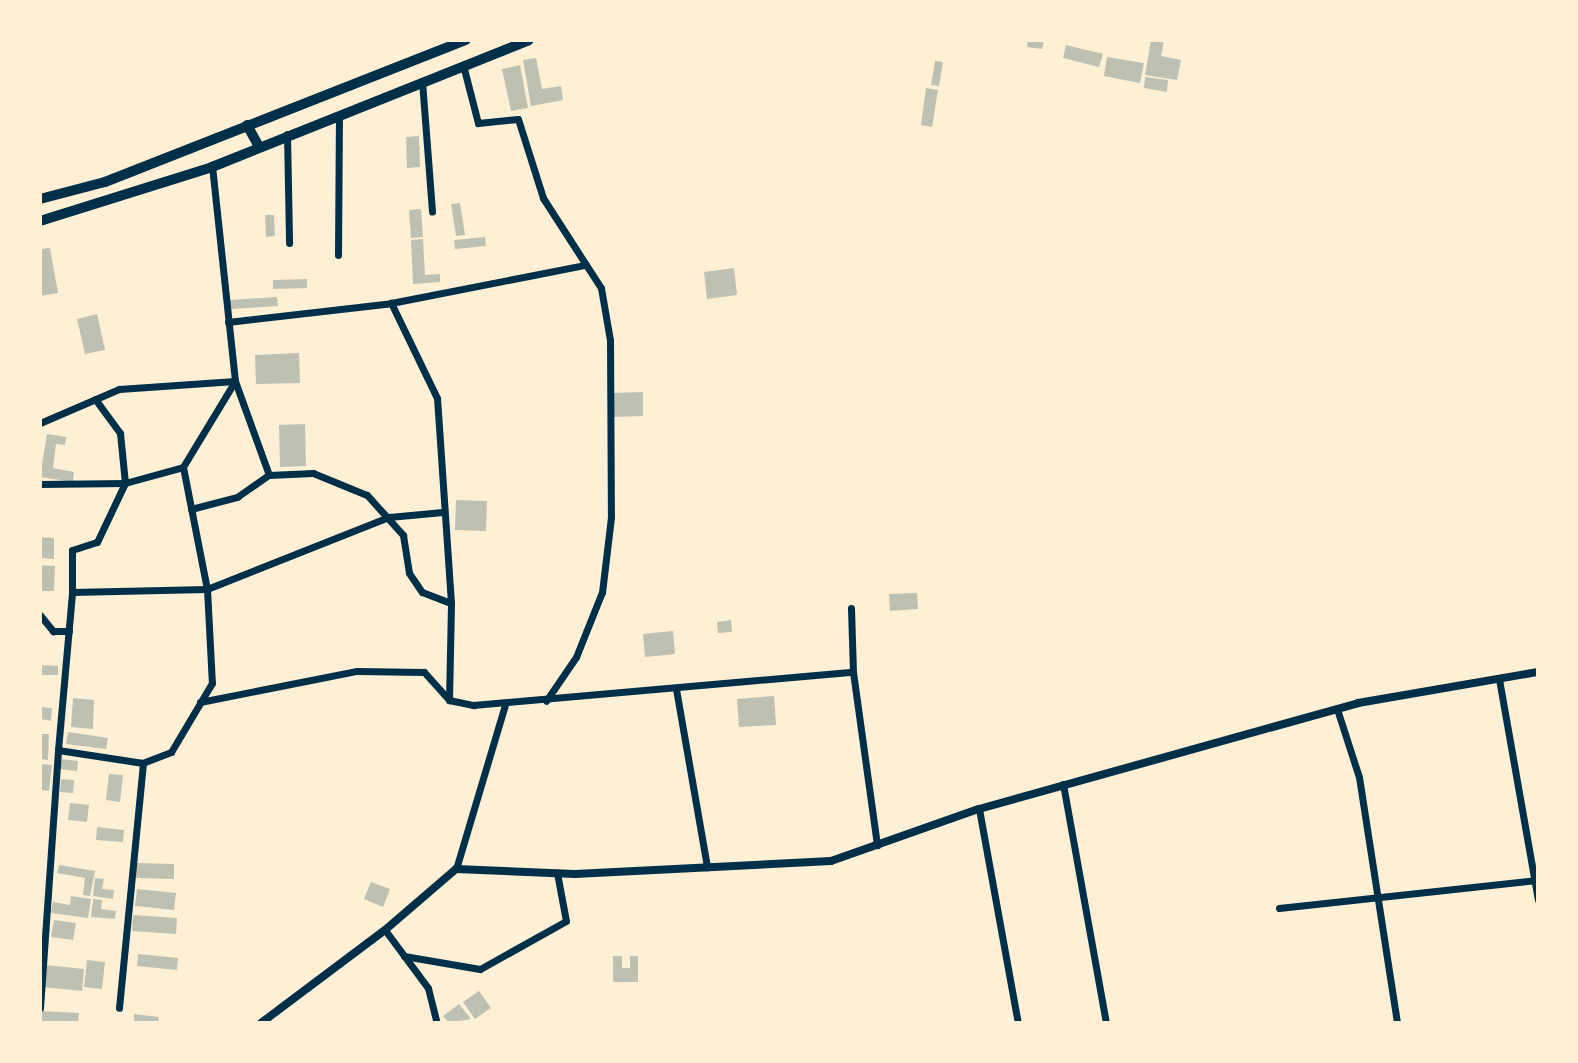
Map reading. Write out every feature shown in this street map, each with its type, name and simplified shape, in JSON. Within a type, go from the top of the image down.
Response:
[{"type":"main road","points":[[40,199],[105,182],[466,40]]},
{"type":"main road","points":[[40,221],[212,167],[422,79],[529,40]]},
{"type":"main road","points":[[247,125],[259,147]]},
{"type":"street","points":[[463,65],[478,123],[518,119],[543,198],[601,288],[610,340],[611,517],[602,592],[576,657],[546,701]]},
{"type":"street","points":[[422,79],[432,212]]},
{"type":"street","points":[[338,255],[339,113]]},
{"type":"street","points":[[287,134],[289,243]]},
{"type":"street","points":[[212,167],[235,381],[246,399],[269,475]]},
{"type":"street","points":[[228,322],[391,303],[585,265]]},
{"type":"street","points":[[391,303],[437,398],[451,603],[449,700]]},
{"type":"street","points":[[40,423],[119,389],[235,381]]},
{"type":"street","points":[[58,750],[143,763],[171,752],[212,683],[207,589],[183,467],[235,381]]},
{"type":"street","points":[[40,1008],[72,592],[72,550],[97,542],[125,483],[120,433],[95,399]]},
{"type":"street","points":[[40,484],[125,483],[183,467]]},
{"type":"street","points":[[191,509],[237,497],[269,475],[313,473],[367,495],[403,535],[409,573],[422,592],[451,603]]},
{"type":"street","points":[[72,592],[207,589],[389,517],[443,512]]},
{"type":"street","points":[[851,608],[853,672],[877,845]]},
{"type":"street","points":[[40,615],[53,631],[69,631]]},
{"type":"street","points":[[200,702],[357,671],[424,672],[449,700],[505,705],[853,672]]},
{"type":"street","points":[[456,869],[557,873],[831,861],[979,809],[1337,709],[1538,672]]},
{"type":"street","points":[[1499,679],[1537,880],[1538,900]]},
{"type":"street","points":[[676,689],[707,867]]},
{"type":"street","points":[[261,1023],[385,930],[456,869],[505,705]]},
{"type":"street","points":[[1337,709],[1359,777],[1397,1023]]},
{"type":"street","points":[[119,1008],[143,763]]},
{"type":"street","points":[[1063,784],[1106,1023]]},
{"type":"street","points":[[979,809],[1018,1023]]},
{"type":"street","points":[[404,956],[480,969],[566,921],[557,873]]},
{"type":"street","points":[[1279,908],[1537,880]]},
{"type":"street","points":[[385,930],[428,988],[437,1023]]},
{"type":"street","points":[[269,1017],[278,1023]]},
{"type":"building","points":[[1028,40],[1044,40],[1042,49],[1027,47]]},
{"type":"building","points":[[1151,40],[1164,40],[1161,56],[1181,60],[1177,80],[1145,75]]},
{"type":"building","points":[[1066,45],[1103,54],[1099,67],[1063,58]]},
{"type":"building","points":[[1107,57],[1144,63],[1140,83],[1104,76]]},
{"type":"building","points":[[536,58],[542,89],[561,86],[563,100],[531,106],[523,60]]},
{"type":"building","points":[[935,61],[943,62],[939,86],[931,85]]},
{"type":"building","points":[[520,65],[528,108],[511,111],[502,69]]},
{"type":"building","points":[[1145,77],[1168,80],[1167,92],[1144,88]]},
{"type":"building","points":[[926,88],[938,90],[932,127],[921,125]]},
{"type":"building","points":[[419,136],[420,167],[407,168],[406,137]]},
{"type":"building","points":[[460,203],[465,235],[456,236],[451,204]]},
{"type":"building","points":[[421,209],[423,237],[411,238],[409,210]]},
{"type":"building","points":[[265,215],[274,215],[275,236],[266,237]]},
{"type":"building","points":[[485,237],[486,246],[455,249],[454,240]]},
{"type":"building","points":[[423,239],[425,275],[440,274],[440,282],[413,284],[411,240]]},
{"type":"building","points":[[50,248],[58,293],[40,296],[40,249]]},
{"type":"building","points":[[734,268],[737,295],[707,299],[704,272]]},
{"type":"building","points":[[307,279],[307,288],[273,289],[273,280]]},
{"type":"building","points":[[277,297],[278,306],[231,309],[230,300]]},
{"type":"building","points":[[97,314],[105,350],[85,354],[77,319]]},
{"type":"building","points":[[299,353],[300,383],[256,384],[255,355]]},
{"type":"building","points":[[643,392],[643,416],[614,417],[613,393]]},
{"type":"building","points":[[305,424],[306,466],[280,467],[279,425]]},
{"type":"building","points":[[47,434],[66,437],[65,445],[56,444],[53,468],[74,472],[73,482],[40,477]]},
{"type":"building","points":[[456,500],[487,501],[486,531],[455,530]]},
{"type":"building","points":[[40,537],[54,538],[54,559],[40,558]]},
{"type":"building","points":[[40,565],[55,566],[54,591],[40,591]]},
{"type":"building","points":[[917,593],[918,609],[890,611],[889,594]]},
{"type":"building","points":[[731,620],[732,632],[718,633],[717,622]]},
{"type":"building","points":[[673,631],[675,654],[645,657],[643,634]]},
{"type":"building","points":[[40,665],[58,666],[58,675],[40,675]]},
{"type":"building","points":[[774,696],[776,725],[739,727],[737,699]]},
{"type":"building","points":[[73,698],[94,700],[93,729],[71,727]]},
{"type":"building","points":[[40,707],[52,708],[51,721],[40,719]]},
{"type":"building","points":[[68,732],[108,738],[106,749],[66,744]]},
{"type":"building","points":[[40,734],[49,734],[48,760],[40,759]]},
{"type":"building","points":[[60,759],[78,761],[77,771],[59,769]]},
{"type":"building","points":[[42,764],[52,765],[49,791],[40,790]]},
{"type":"building","points":[[109,774],[123,775],[120,802],[106,800]]},
{"type":"building","points":[[61,779],[74,780],[73,793],[60,792]]},
{"type":"building","points":[[70,803],[89,805],[87,822],[68,820]]},
{"type":"building","points":[[97,827],[124,830],[123,842],[96,840]]},
{"type":"building","points":[[136,863],[174,864],[174,879],[136,878]]},
{"type":"building","points":[[59,865],[95,871],[90,896],[83,895],[85,878],[57,873]]},
{"type":"building","points":[[95,878],[104,879],[102,889],[114,890],[113,899],[93,896]]},
{"type":"building","points":[[371,882],[390,889],[383,907],[364,899]]},
{"type":"building","points":[[137,889],[176,893],[174,910],[135,906]]},
{"type":"building","points":[[71,896],[91,899],[88,918],[51,913],[53,902],[70,905]]},
{"type":"building","points":[[93,899],[102,900],[101,909],[116,911],[115,919],[91,917]]},
{"type":"building","points":[[133,915],[177,918],[176,934],[132,931]]},
{"type":"building","points":[[54,920],[76,923],[73,940],[51,937]]},
{"type":"building","points":[[138,954],[178,958],[177,970],[137,966]]},
{"type":"building","points":[[613,956],[622,956],[622,968],[630,968],[630,956],[638,956],[638,982],[613,982]]},
{"type":"building","points":[[87,960],[105,962],[102,989],[84,987]]},
{"type":"building","points":[[46,965],[84,969],[82,991],[43,987]]},
{"type":"building","points":[[479,991],[491,1008],[475,1019],[463,1002]]},
{"type":"building","points":[[459,1004],[471,1019],[449,1023],[443,1016]]},
{"type":"building","points":[[42,1011],[79,1013],[78,1023],[41,1022]]},
{"type":"building","points":[[134,1014],[159,1017],[158,1023],[134,1023]]}]
